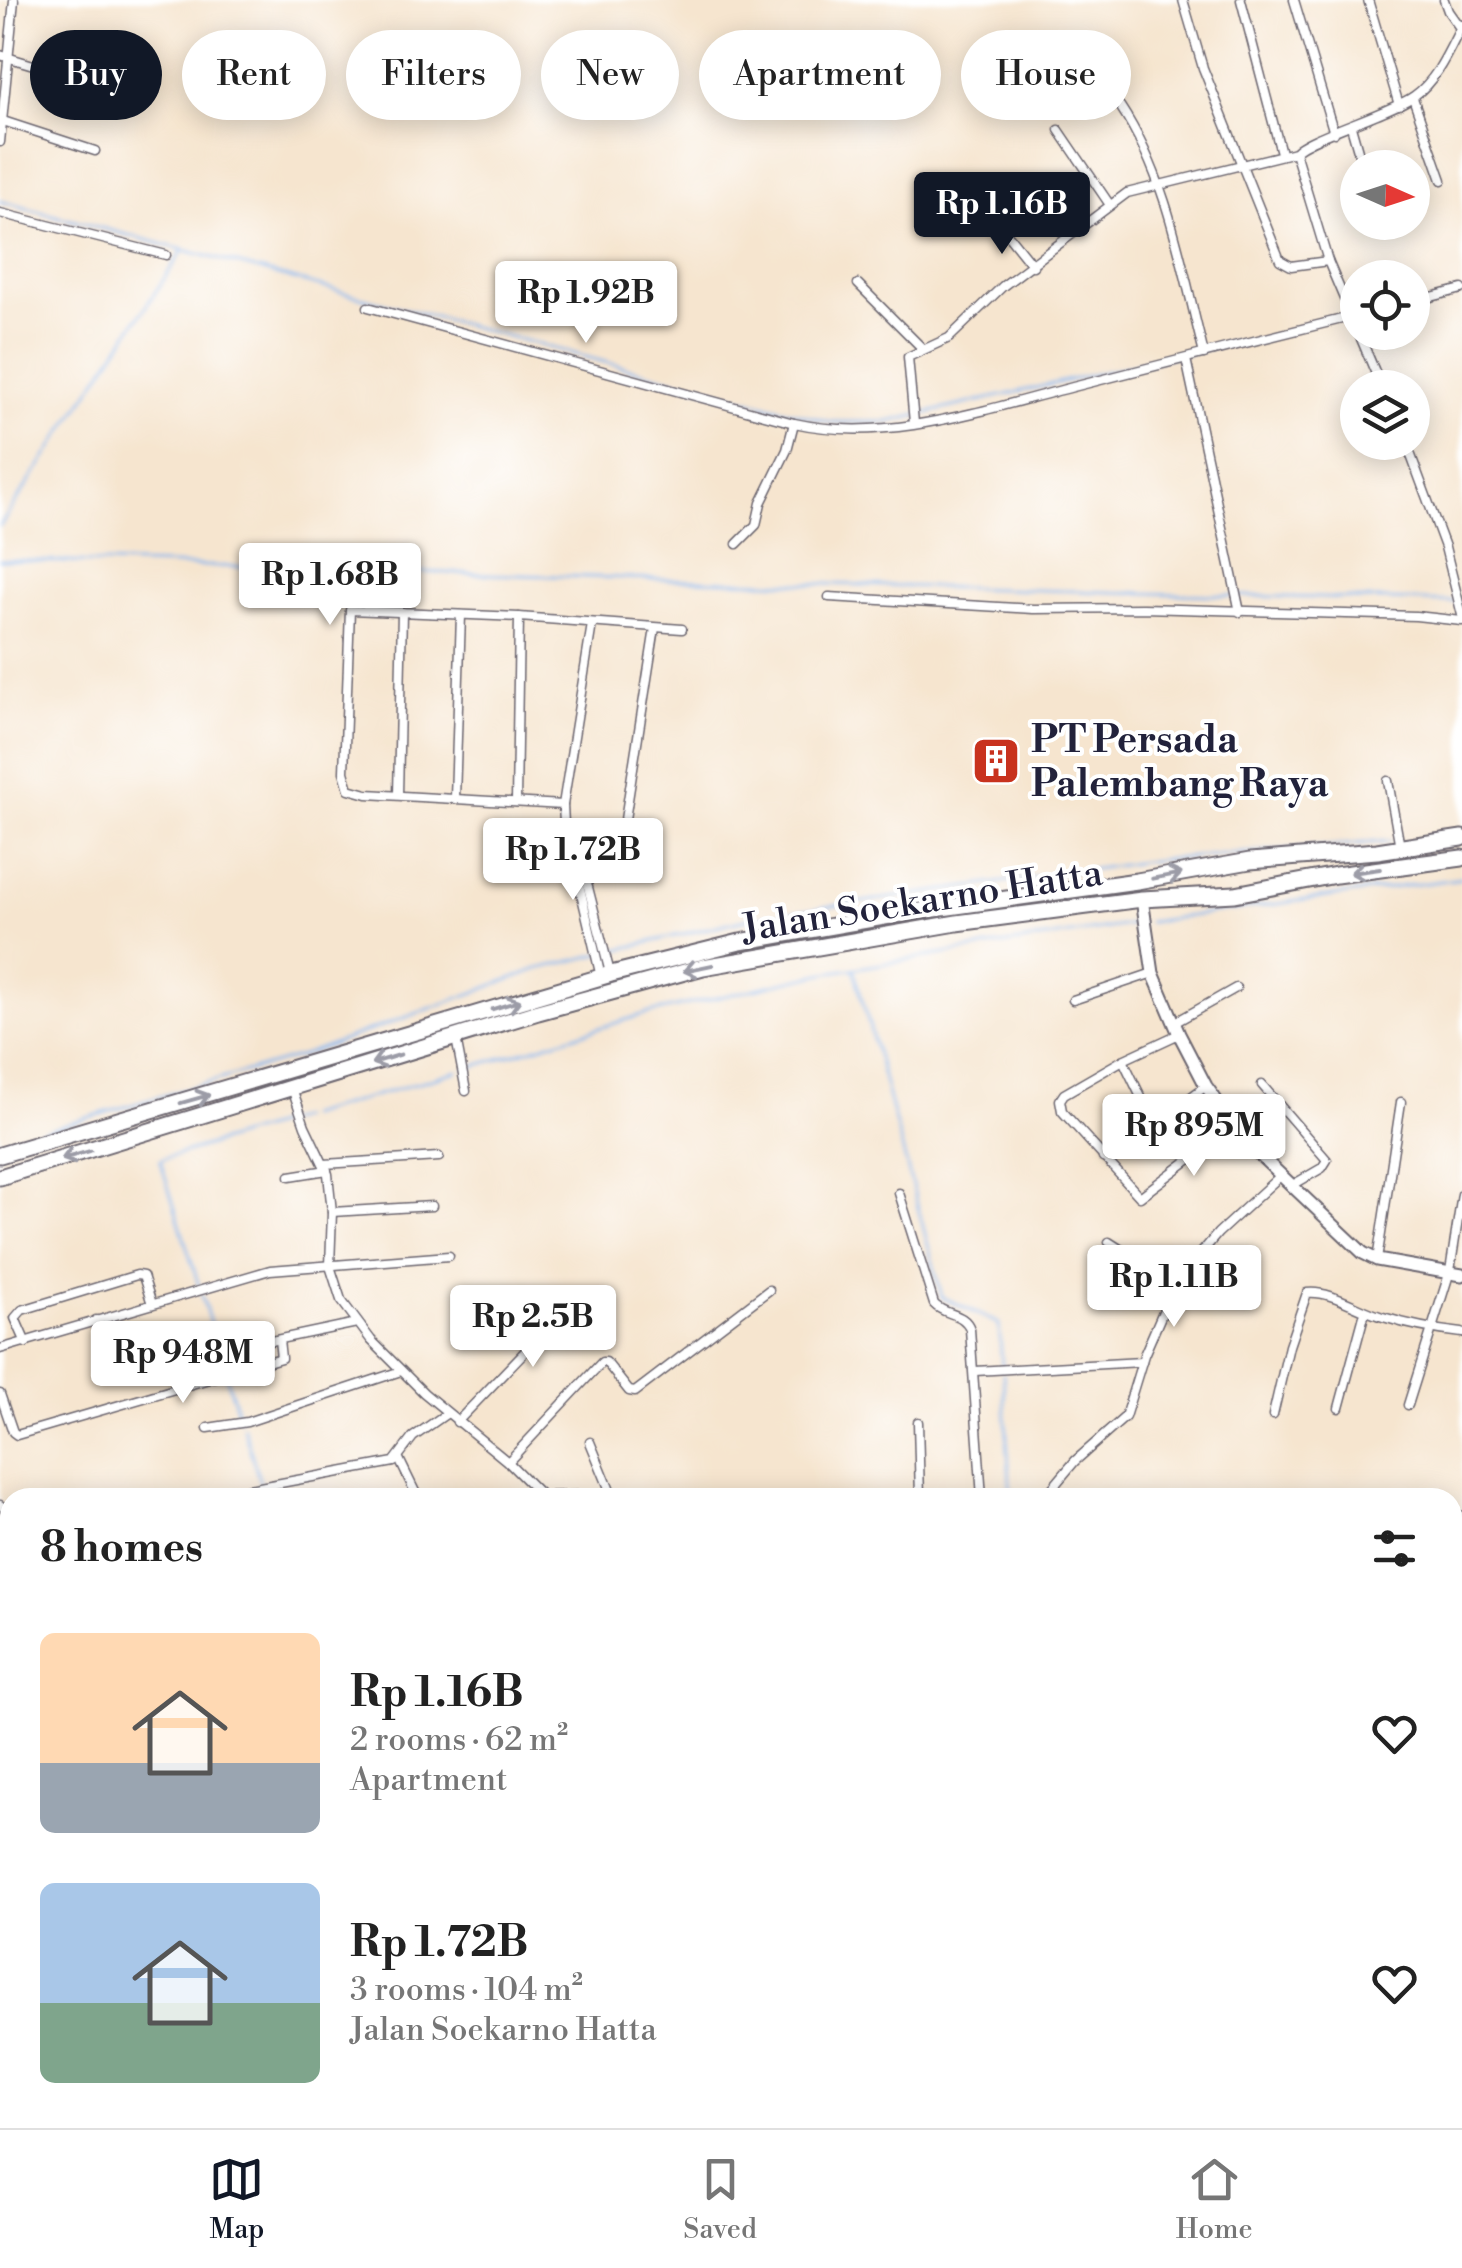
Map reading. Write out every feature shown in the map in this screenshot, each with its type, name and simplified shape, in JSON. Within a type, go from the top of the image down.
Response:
[{"type":"highway","name":"Jalan Soekarno Hatta","points":[[0,1155],[286,1073],[604,970],[768,937],[1250,860],[1462,838]]},
{"type":"highway","name":"Jalan Soekarno Hatta","points":[[0,1176],[676,973],[957,923],[1143,906],[1462,858]]},
{"type":"highway","points":[[768,937],[772,954]]},
{"type":"street","points":[[0,142],[4,56],[14,0]]},
{"type":"street","points":[[1183,0],[1203,68],[1239,164],[1283,264],[1328,262]]},
{"type":"street","points":[[1241,0],[1281,153]]},
{"type":"street","points":[[1294,0],[1334,134]]},
{"type":"street","points":[[1368,0],[1399,105]]},
{"type":"street","points":[[914,422],[908,357],[950,338],[981,305],[1128,193],[1295,152],[1302,143],[1334,134],[1413,98],[1432,79],[1461,27],[1444,0]]},
{"type":"street","points":[[1449,50],[1462,57]]},
{"type":"street","points":[[4,56],[30,64]]},
{"type":"street","points":[[1413,98],[1442,180]]},
{"type":"street","points":[[1129,120],[1142,139],[1160,183],[1204,352]]},
{"type":"street","points":[[2,121],[96,151]]},
{"type":"street","points":[[1351,126],[1358,150]]},
{"type":"street","points":[[1059,130],[1110,205]]},
{"type":"street","points":[[1295,152],[1328,262],[1340,288]]},
{"type":"street","points":[[0,213],[166,255]]},
{"type":"street","points":[[1000,225],[1032,266]]},
{"type":"street","points":[[858,284],[922,349]]},
{"type":"street","points":[[1430,298],[1462,290]]},
{"type":"street","points":[[368,308],[794,422],[824,429],[872,432],[1340,319]]},
{"type":"street","points":[[1186,359],[1239,609]]},
{"type":"street","points":[[738,544],[756,525],[761,503],[788,450],[794,422]]},
{"type":"street","points":[[829,596],[1033,610],[1239,609],[1462,616],[1456,583],[1412,460]]},
{"type":"street","points":[[564,806],[349,789],[345,784],[345,756],[350,610],[519,617],[682,630]]},
{"type":"street","points":[[398,795],[402,612]]},
{"type":"street","points":[[455,798],[460,616]]},
{"type":"street","points":[[516,802],[519,617]]},
{"type":"street","points":[[592,624],[564,806],[564,846],[576,858],[602,940],[604,970]]},
{"type":"street","points":[[623,832],[655,628]]},
{"type":"street","points":[[1388,781],[1400,847]]},
{"type":"street","points":[[604,970],[592,944],[576,858],[584,846],[652,824]]},
{"type":"street","points":[[516,858],[564,846],[576,838],[584,846]]},
{"type":"street","points":[[1143,906],[1153,973],[1206,1086],[1232,1126],[1352,1245],[1378,1260],[1456,1273]]},
{"type":"street","points":[[1073,1000],[1153,973]]},
{"type":"street","points":[[1232,1126],[1142,1196],[1135,1194],[1062,1111],[1060,1100],[1236,988]]},
{"type":"street","points":[[456,1038],[466,1091]]},
{"type":"street","points":[[1123,1060],[1154,1124]]},
{"type":"street","points":[[1262,1085],[1327,1160],[1322,1168],[1290,1187]]},
{"type":"street","points":[[1103,1158],[1206,1086]]},
{"type":"street","points":[[292,1088],[304,1126],[325,1167],[332,1212],[330,1266],[340,1300],[400,1371],[534,1488]]},
{"type":"street","points":[[1378,1260],[1401,1102]]},
{"type":"street","points":[[290,1176],[325,1167],[439,1156]]},
{"type":"street","points":[[1052,1488],[1075,1461],[1125,1417],[1142,1362],[1175,1284],[1218,1233],[1280,1177]]},
{"type":"street","points":[[899,1193],[934,1304],[969,1324],[981,1488]]},
{"type":"street","points":[[1408,1404],[1432,1329],[1456,1273],[1462,1194]]},
{"type":"street","points":[[332,1212],[432,1206]]},
{"type":"street","points":[[1109,1242],[1175,1284]]},
{"type":"street","points":[[0,1349],[270,1270],[449,1256]]},
{"type":"street","points":[[26,1343],[16,1318],[22,1310],[137,1275],[143,1276],[152,1304]]},
{"type":"street","points":[[508,1462],[602,1362],[629,1391],[635,1392],[769,1290]]},
{"type":"street","points":[[457,1422],[582,1292]]},
{"type":"street","points":[[1273,1415],[1306,1294],[1318,1292],[1364,1312],[1462,1333]]},
{"type":"street","points":[[1339,1408],[1364,1312]]},
{"type":"street","points":[[96,1320],[111,1367]]},
{"type":"street","points":[[237,1348],[357,1323]]},
{"type":"street","points":[[0,1395],[12,1432],[18,1435],[280,1358],[279,1340]]},
{"type":"street","points":[[975,1371],[1142,1362]]},
{"type":"street","points":[[208,1428],[243,1423],[400,1371]]},
{"type":"street","points":[[252,1488],[399,1459],[413,1437],[446,1414]]},
{"type":"street","points":[[918,1422],[920,1488]]},
{"type":"street","points":[[590,1442],[609,1488]]},
{"type":"street","points":[[399,1459],[413,1488]]},
{"type":"waterway","points":[[0,201],[830,422],[888,422],[1234,342]]},
{"type":"waterway","points":[[0,526],[184,249]]},
{"type":"waterway","points":[[0,560],[1456,602]]},
{"type":"waterway","points":[[0,1143],[300,1056],[538,969],[750,918],[1157,860],[1390,841]]},
{"type":"waterway","points":[[1148,922],[1462,878]]},
{"type":"waterway","points":[[465,1069],[645,1014],[825,973],[1140,923]]},
{"type":"waterway","points":[[854,969],[942,1297],[999,1324],[1002,1366]]},
{"type":"waterway","points":[[307,1116],[457,1071]]},
{"type":"waterway","points":[[199,1286],[160,1160],[299,1118]]},
{"type":"waterway","points":[[201,1294],[240,1420]]},
{"type":"waterway","points":[[1003,1374],[1010,1488]]},
{"type":"waterway","points":[[243,1427],[260,1482]]},
{"type":"place","name":"PT Persada Palembang Raya","points":[[996,761]]}]
